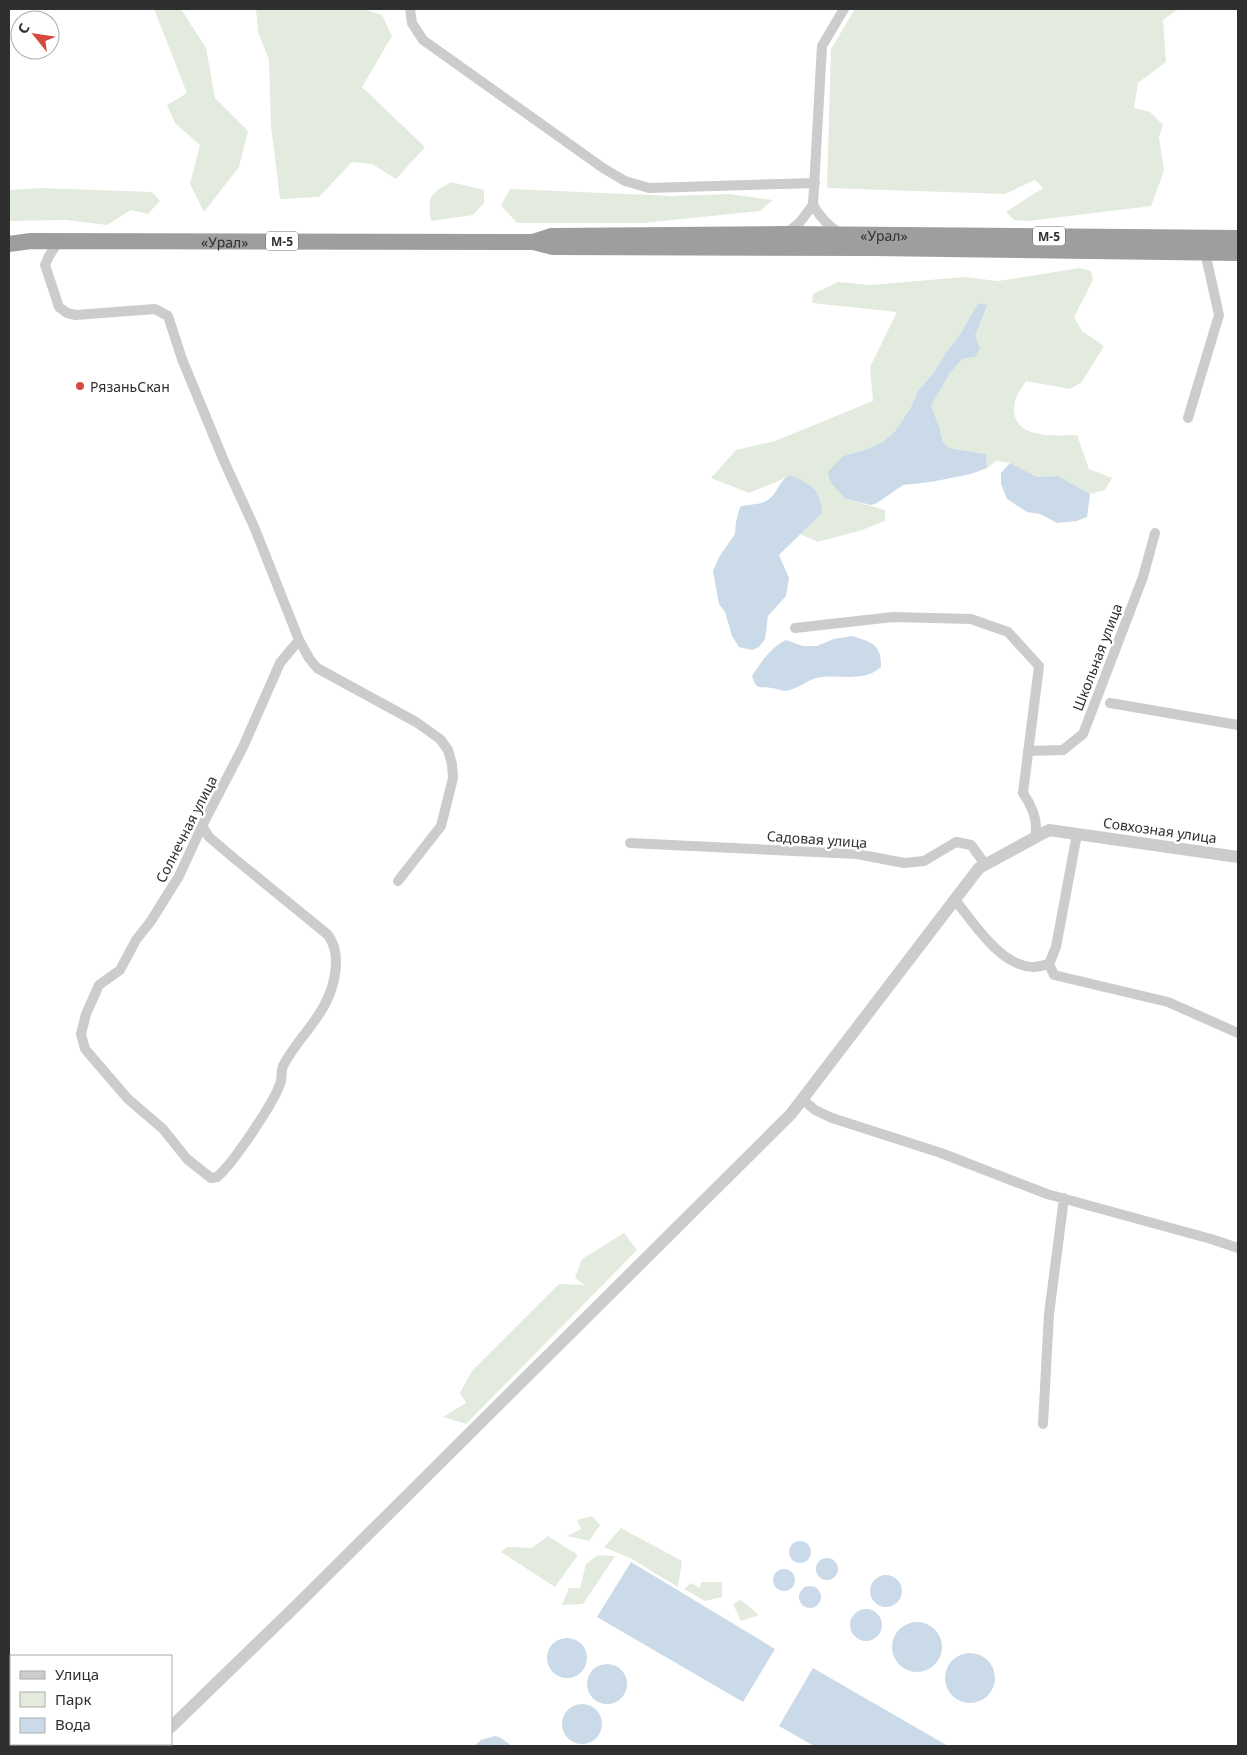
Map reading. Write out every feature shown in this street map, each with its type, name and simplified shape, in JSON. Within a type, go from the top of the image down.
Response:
[{"type":"highway","name":"«Урал»","points":[[533,242],[552,236],[786,234],[1238,238]]},
{"type":"highway","name":"«Урал»","points":[[9,244],[31,241],[533,242],[553,248],[873,248],[1238,252]]},
{"type":"street","points":[[410,9],[412,23],[423,40],[603,168],[625,181],[649,188],[815,183]]},
{"type":"street","points":[[786,234],[800,222],[813,205],[822,46],[844,9]]},
{"type":"street","points":[[813,205],[829,226],[841,234]]},
{"type":"street","points":[[59,241],[45,265],[59,307],[67,314],[76,315],[155,309],[168,316],[182,359],[224,461],[255,529],[299,640],[309,658],[317,668],[416,722],[440,739],[448,750],[453,778],[441,826],[398,881]]},
{"type":"street","points":[[1188,418],[1219,315],[1205,252]]},
{"type":"street","name":"Школьная улица","points":[[1028,751],[1063,750],[1083,734],[1143,577],[1156,533]]},
{"type":"street","points":[[795,628],[893,616],[971,619],[1008,632],[1039,666],[1023,793],[1033,808],[1035,837]]},
{"type":"street","name":"Солнечная улица","points":[[202,826],[209,837],[327,934],[333,942],[335,950],[336,973],[324,1006],[289,1055],[282,1069],[281,1081],[270,1104],[228,1166],[217,1177],[212,1178],[187,1158],[163,1129],[128,1099],[85,1049],[81,1034],[86,1014],[100,985],[120,970],[136,940],[151,921],[179,876],[202,826],[243,747],[280,663],[299,640]]},
{"type":"street","points":[[1110,703],[1238,725]]},
{"type":"street","name":"Совхозная улица","points":[[172,1726],[300,1603],[791,1114],[979,868],[1049,830],[1238,857]]},
{"type":"street","points":[[1077,834],[1056,947],[1049,964],[1054,975],[1168,1002],[1238,1034]]},
{"type":"street","name":"Садовая улица","points":[[630,843],[857,854],[904,863],[924,861],[956,842],[971,845],[985,864]]},
{"type":"street","points":[[955,900],[997,951],[1019,963],[1033,967],[1049,964]]},
{"type":"street","points":[[802,1099],[815,1110],[832,1118],[941,1153],[1047,1194],[1238,1248]]},
{"type":"street","points":[[1043,1424],[1049,1314],[1064,1198]]},
{"type":"green space","points":[[154,9],[181,9],[206,48],[215,98],[248,131],[239,167],[204,212],[190,184],[200,145],[175,123],[167,105],[187,93]]},
{"type":"green space","points":[[256,9],[364,9],[382,15],[392,36],[362,87],[425,147],[396,179],[372,164],[352,162],[319,197],[280,199],[271,126],[269,60],[258,32]]},
{"type":"green space","points":[[855,9],[1178,9],[1163,20],[1166,62],[1138,83],[1134,108],[1150,112],[1163,125],[1159,137],[1164,171],[1151,206],[1029,221],[1014,220],[1006,212],[1043,188],[1035,180],[1005,194],[827,188],[831,49]]},
{"type":"green space","points":[[451,182],[484,190],[484,203],[473,215],[431,221],[429,206],[434,193]]},
{"type":"green space","points":[[41,188],[152,192],[160,201],[148,214],[131,210],[107,225],[66,220],[9,221],[9,190]]},
{"type":"green space","points":[[510,189],[673,196],[729,194],[773,200],[760,211],[643,223],[517,223],[501,205]]},
{"type":"green space","points":[[1080,268],[1091,271],[1093,280],[1074,317],[1082,331],[1104,346],[1082,382],[1070,389],[1026,381],[1016,398],[1014,413],[1024,429],[1033,433],[1077,435],[1089,469],[1112,478],[1105,490],[1090,494],[1058,476],[1037,477],[1010,463],[996,461],[987,468],[986,454],[949,448],[943,442],[931,406],[950,373],[962,359],[975,357],[975,336],[988,306],[978,303],[958,338],[947,351],[935,371],[918,391],[910,409],[895,431],[884,441],[865,450],[843,456],[846,499],[885,510],[885,521],[862,530],[818,542],[800,534],[809,525],[821,500],[814,488],[789,475],[749,493],[711,478],[736,450],[775,441],[873,401],[870,367],[897,312],[812,303],[813,294],[838,282],[871,285],[964,277],[998,281]]},
{"type":"green space","points":[[624,1233],[637,1250],[466,1424],[443,1417],[466,1403],[460,1393],[472,1371],[559,1284],[585,1285],[575,1278],[582,1259]]},
{"type":"green space","points":[[592,1516],[600,1525],[589,1541],[567,1536],[581,1529],[577,1520]]},
{"type":"green space","points":[[621,1528],[682,1561],[678,1587],[630,1558],[604,1547]]},
{"type":"green space","points":[[548,1536],[578,1555],[555,1587],[501,1552],[507,1547],[532,1548]]},
{"type":"green space","points":[[598,1555],[615,1556],[583,1604],[562,1605],[569,1588],[580,1588],[586,1564]]},
{"type":"green space","points":[[701,1582],[722,1582],[722,1597],[705,1601],[684,1589],[691,1583],[700,1588]]},
{"type":"green space","points":[[741,1600],[759,1615],[741,1621],[733,1604]]},
{"type":"water","points":[[978,303],[988,305],[975,336],[980,348],[975,357],[962,359],[950,373],[931,406],[943,442],[949,448],[986,454],[987,468],[971,474],[931,482],[903,485],[871,505],[846,499],[830,482],[828,472],[843,456],[865,450],[884,441],[895,431],[910,409],[918,391],[935,371],[947,351],[958,338]]},
{"type":"water","points":[[1010,463],[1037,477],[1058,476],[1090,494],[1087,517],[1077,521],[1057,523],[1040,514],[1027,512],[1007,499],[1001,484],[1001,473]]},
{"type":"water","points":[[789,475],[809,484],[817,492],[820,498],[822,513],[779,555],[789,578],[786,596],[768,616],[765,639],[759,647],[752,650],[739,647],[732,636],[725,612],[719,604],[713,571],[719,557],[735,534],[740,507],[768,500]]},
{"type":"water","points":[[852,636],[874,645],[880,653],[881,667],[868,675],[817,678],[786,691],[759,687],[755,684],[752,676],[763,660],[771,651],[786,640],[803,646],[817,646],[834,639]]},
{"type":"water","points":[[800,1541],[808,1544],[811,1552],[808,1560],[800,1563],[792,1560],[789,1552],[792,1544]]},
{"type":"water","points":[[827,1558],[835,1561],[838,1569],[835,1577],[827,1580],[819,1577],[816,1569],[819,1561]]},
{"type":"water","points":[[631,1562],[775,1649],[743,1702],[597,1617]]},
{"type":"water","points":[[784,1569],[792,1572],[795,1580],[792,1588],[784,1591],[776,1588],[773,1580],[776,1572]]},
{"type":"water","points":[[886,1575],[898,1579],[902,1591],[898,1603],[886,1607],[874,1603],[870,1591],[874,1579]]},
{"type":"water","points":[[810,1586],[818,1589],[821,1597],[818,1605],[810,1608],[802,1605],[799,1597],[802,1589]]},
{"type":"water","points":[[866,1609],[878,1613],[882,1625],[878,1637],[866,1641],[854,1637],[850,1625],[854,1613]]},
{"type":"water","points":[[917,1622],[926,1624],[937,1633],[942,1647],[940,1656],[931,1667],[917,1672],[908,1670],[897,1661],[892,1647],[894,1638],[903,1627]]},
{"type":"water","points":[[567,1638],[581,1644],[587,1658],[581,1672],[567,1678],[553,1672],[547,1658],[553,1644]]},
{"type":"water","points":[[970,1653],[979,1655],[990,1664],[995,1678],[993,1687],[984,1698],[970,1703],[961,1701],[950,1692],[945,1678],[947,1669],[956,1658]]},
{"type":"water","points":[[607,1664],[621,1670],[627,1684],[621,1698],[607,1704],[593,1698],[587,1684],[593,1670]]},
{"type":"water","points":[[813,1668],[948,1746],[814,1746],[779,1726]]},
{"type":"water","points":[[582,1704],[596,1710],[602,1724],[596,1738],[582,1744],[568,1738],[562,1724],[568,1710]]},
{"type":"water","points":[[495,1736],[512,1746],[474,1746],[481,1740]]},
{"type":"place","name":"РязаньСкан","points":[[80,386]]}]
